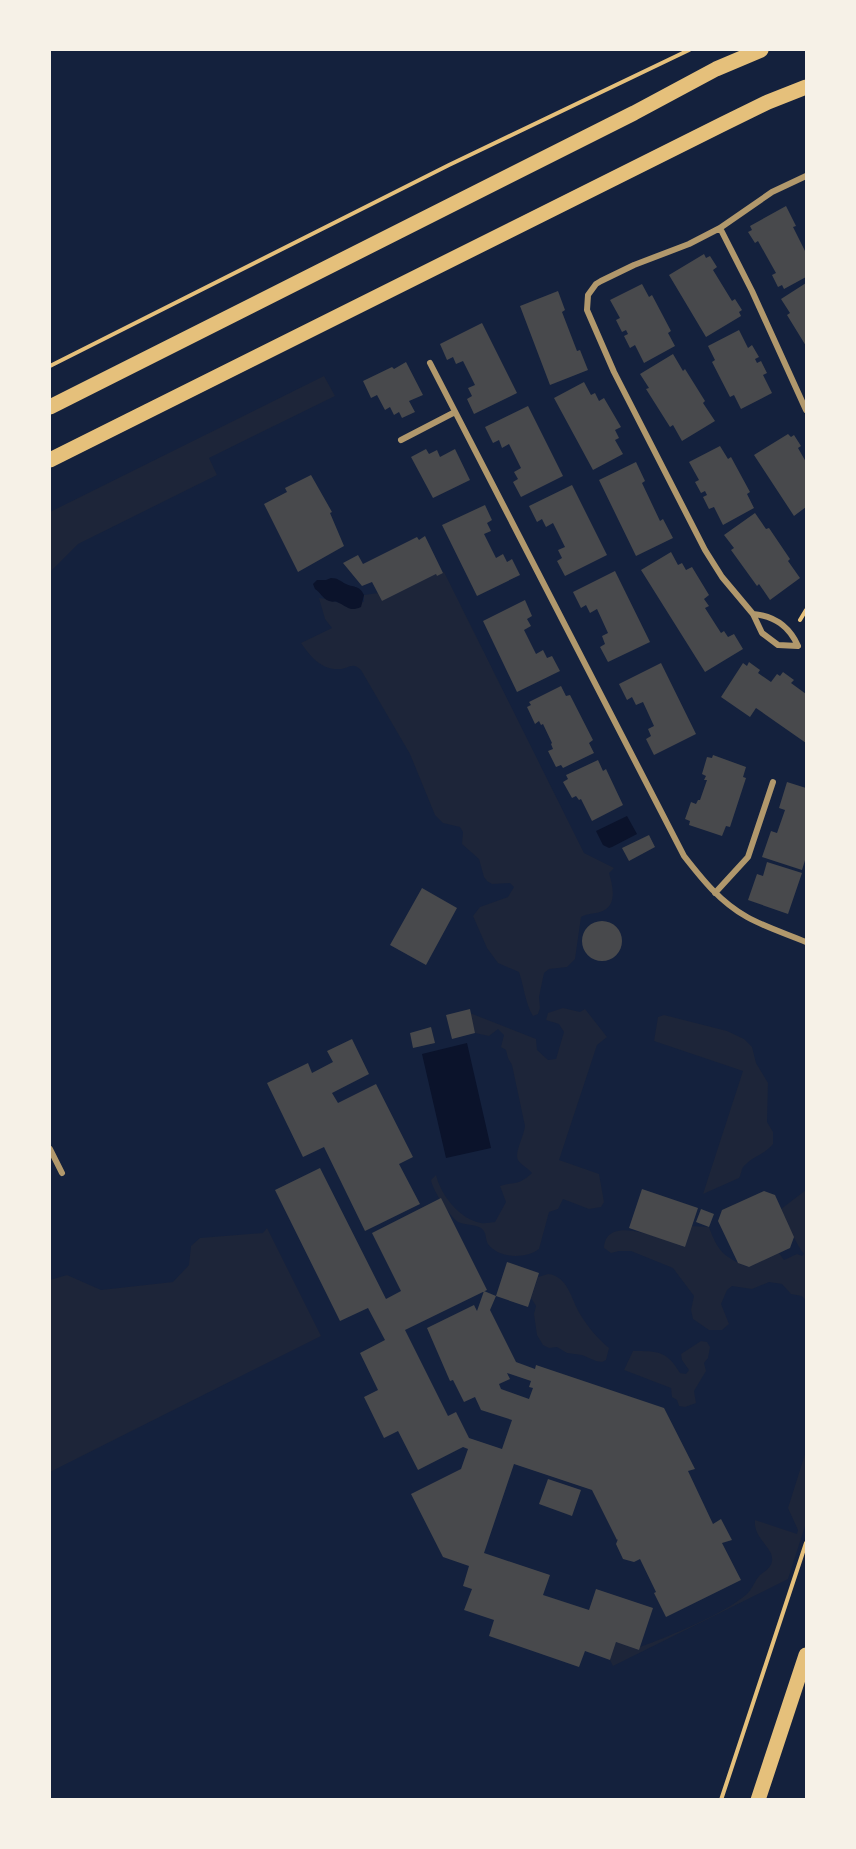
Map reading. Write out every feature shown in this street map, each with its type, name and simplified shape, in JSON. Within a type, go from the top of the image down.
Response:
[{"type":"main road","points":[[50,407],[634,113],[716,69],[761,50]]},
{"type":"main road","points":[[50,460],[723,124],[768,102],[807,87]]},
{"type":"main road","points":[[758,1800],[807,1655]]},
{"type":"street","points":[[807,176],[772,192],[720,228],[689,244],[634,265],[596,284],[588,295],[587,310],[614,372],[705,550],[734,593],[753,614],[756,625],[769,641],[788,647],[798,646],[807,650]]},
{"type":"street","points":[[720,228],[807,410]]},
{"type":"street","points":[[430,363],[684,856],[715,893],[747,917],[807,942]]},
{"type":"street","points":[[401,440],[455,412]]},
{"type":"street","points":[[753,614],[781,622],[794,637],[798,646]]},
{"type":"street","points":[[715,893],[748,857],[773,782]]},
{"type":"street","points":[[50,1149],[62,1173]]},
{"type":"path","points":[[50,366],[449,165],[689,50]]},
{"type":"path","points":[[721,1800],[807,1543]]},
{"type":"shaded area","points":[[324,376],[335,396],[209,458],[217,475],[78,544],[50,572],[50,512]]},
{"type":"shaded area","points":[[444,572],[584,853],[614,868],[609,873],[613,890],[610,906],[600,912],[581,917],[575,959],[567,967],[549,969],[544,973],[539,997],[540,1008],[538,1014],[533,1016],[526,1000],[519,972],[498,963],[487,948],[473,916],[480,907],[508,897],[514,887],[510,883],[492,884],[487,881],[479,859],[462,844],[463,832],[460,827],[443,823],[435,815],[410,754],[361,670],[353,666],[333,669],[321,665],[301,643],[332,628],[325,619],[319,598],[340,603],[364,602],[364,595],[378,593],[382,601]]},
{"type":"shaded area","points":[[331,578],[360,590],[364,595],[361,607],[352,609],[329,601],[315,589],[313,584],[317,580]]},
{"type":"shaded area","points":[[627,816],[637,834],[609,848],[603,845],[596,831]]},
{"type":"shaded area","points":[[563,1008],[580,1012],[585,1009],[607,1037],[597,1045],[559,1160],[599,1174],[604,1202],[601,1207],[589,1209],[563,1199],[558,1209],[549,1212],[539,1249],[527,1255],[506,1255],[499,1253],[488,1244],[481,1228],[458,1222],[455,1219],[438,1196],[431,1180],[436,1175],[447,1198],[465,1217],[481,1223],[495,1222],[506,1202],[500,1186],[519,1182],[532,1173],[519,1162],[517,1157],[525,1126],[512,1065],[506,1050],[501,1047],[504,1035],[498,1029],[489,1036],[475,1033],[470,1013],[536,1039],[537,1050],[548,1060],[556,1059],[564,1032],[559,1024],[546,1020],[548,1013]]},
{"type":"shaded area","points":[[664,1015],[727,1031],[744,1039],[752,1047],[756,1063],[768,1083],[767,1122],[773,1132],[773,1144],[744,1166],[739,1178],[703,1194],[743,1071],[654,1041],[658,1017]]},
{"type":"shaded area","points":[[467,1043],[491,1148],[446,1158],[422,1054]]},
{"type":"shaded area","points":[[806,1190],[806,1301],[802,1296],[791,1294],[782,1284],[769,1282],[752,1289],[732,1286],[727,1290],[721,1304],[729,1324],[722,1330],[709,1330],[693,1319],[691,1310],[694,1296],[673,1268],[631,1251],[611,1253],[604,1248],[607,1237],[625,1230],[651,1235],[685,1247],[692,1226],[709,1227],[723,1253],[748,1267],[779,1253],[784,1260],[797,1254],[802,1256],[804,1254],[781,1209]]},
{"type":"shaded area","points":[[267,1228],[321,1336],[50,1472],[50,1280],[67,1275],[101,1290],[173,1282],[189,1265],[191,1246],[200,1238],[263,1233]]},
{"type":"shaded area","points":[[548,1274],[555,1276],[565,1284],[586,1323],[609,1348],[606,1360],[596,1361],[582,1355],[567,1353],[557,1347],[549,1348],[543,1345],[537,1335],[534,1314],[536,1306],[531,1298],[538,1277]]},
{"type":"shaded area","points":[[701,1341],[707,1342],[710,1347],[708,1358],[704,1363],[706,1371],[694,1391],[696,1403],[685,1407],[679,1406],[677,1400],[672,1397],[671,1388],[624,1370],[633,1351],[649,1351],[666,1356],[680,1373],[686,1374],[689,1370],[681,1354]]},
{"type":"shaded area","points":[[806,1451],[806,1523],[788,1579],[613,1666],[610,1660],[616,1642],[639,1650],[640,1647],[711,1617],[747,1594],[772,1561],[770,1551],[757,1532],[755,1520],[797,1534],[798,1530],[788,1508]]},
{"type":"building","points":[[786,206],[806,253],[806,277],[784,289],[782,285],[778,287],[772,275],[776,273],[758,241],[755,243],[748,232],[752,230],[750,226]]},
{"type":"building","points":[[704,254],[706,258],[710,256],[717,267],[713,270],[732,301],[735,299],[742,310],[739,312],[741,316],[706,337],[669,275]]},
{"type":"building","points":[[806,283],[806,346],[787,315],[790,313],[781,299]]},
{"type":"building","points":[[642,284],[649,297],[652,295],[671,331],[668,333],[675,346],[644,363],[635,345],[630,348],[624,336],[628,334],[626,330],[622,332],[616,320],[620,318],[610,300]]},
{"type":"building","points":[[558,291],[565,310],[562,312],[577,351],[580,350],[588,370],[550,385],[520,306]]},
{"type":"building","points":[[482,323],[517,393],[474,414],[467,399],[472,396],[468,388],[475,385],[463,361],[456,364],[453,357],[447,360],[440,344]]},
{"type":"building","points":[[739,330],[748,348],[752,345],[759,357],[755,359],[757,363],[761,361],[767,373],[763,375],[772,393],[741,409],[734,395],[730,397],[712,362],[715,360],[708,346]]},
{"type":"building","points":[[673,354],[683,371],[685,369],[715,421],[682,441],[673,425],[670,427],[646,389],[649,388],[640,374]]},
{"type":"building","points":[[406,362],[423,395],[409,401],[415,412],[402,418],[399,412],[394,415],[390,407],[385,410],[377,395],[371,398],[363,381]]},
{"type":"building","points":[[584,382],[591,395],[595,393],[599,401],[604,398],[621,427],[615,430],[619,438],[615,440],[623,454],[593,470],[554,398]]},
{"type":"building","points":[[528,406],[563,476],[521,497],[513,482],[518,479],[514,472],[521,468],[509,444],[502,448],[499,440],[493,443],[485,427]]},
{"type":"building","points":[[788,434],[791,437],[794,435],[801,446],[798,448],[806,462],[806,507],[794,516],[754,455]]},
{"type":"building","points":[[720,446],[728,459],[731,457],[750,492],[747,494],[754,508],[723,525],[714,507],[709,509],[703,497],[707,495],[705,491],[701,493],[695,482],[699,480],[689,462]]},
{"type":"building","points":[[426,449],[429,454],[437,450],[440,457],[455,449],[470,480],[433,498],[411,457]]},
{"type":"building","points":[[636,462],[645,481],[642,483],[660,521],[663,519],[673,538],[636,556],[599,480]]},
{"type":"building","points":[[311,475],[332,512],[330,513],[344,546],[298,572],[264,504],[287,492],[285,488]]},
{"type":"building","points":[[572,485],[607,555],[565,576],[557,561],[562,558],[558,550],[565,547],[553,523],[546,527],[542,519],[537,522],[529,506]]},
{"type":"building","points":[[485,505],[492,520],[487,523],[491,531],[484,534],[496,558],[503,554],[507,562],[512,559],[520,575],[477,596],[442,525]]},
{"type":"building","points":[[755,513],[766,529],[769,528],[800,578],[770,600],[731,550],[734,548],[724,535]]},
{"type":"building","points":[[425,536],[443,573],[437,576],[436,574],[382,601],[372,582],[362,586],[343,563],[358,555],[363,564],[417,537],[419,540]]},
{"type":"building","points":[[671,552],[678,565],[682,563],[686,570],[692,567],[709,595],[704,599],[709,606],[705,608],[721,633],[724,631],[728,637],[734,634],[743,649],[705,672],[641,570]]},
{"type":"building","points":[[615,571],[650,642],[608,662],[600,647],[605,644],[602,636],[608,633],[597,609],[590,613],[586,605],[581,608],[573,592]]},
{"type":"building","points":[[525,600],[532,616],[527,619],[531,626],[524,630],[536,654],[543,650],[547,658],[552,656],[560,671],[517,692],[483,621]]},
{"type":"building","points":[[749,662],[760,670],[758,673],[771,682],[777,674],[780,676],[783,672],[794,680],[791,683],[806,694],[806,743],[756,708],[750,717],[721,697],[743,663],[747,666]]},
{"type":"building","points":[[661,663],[696,734],[654,755],[646,739],[651,736],[648,729],[654,726],[643,702],[636,705],[632,697],[627,700],[619,684]]},
{"type":"building","points":[[561,686],[566,696],[570,695],[593,740],[589,743],[594,753],[563,768],[561,765],[556,767],[548,751],[553,749],[552,743],[543,724],[541,725],[539,721],[535,724],[527,707],[531,705],[529,702]]},
{"type":"building","points":[[713,755],[746,767],[743,777],[746,778],[730,827],[726,826],[722,836],[689,825],[690,821],[685,819],[691,802],[696,804],[700,800],[707,780],[704,780],[706,776],[702,774],[707,757],[712,758]]},
{"type":"building","points":[[598,760],[603,771],[606,769],[623,805],[592,821],[581,799],[579,800],[576,796],[572,798],[563,782],[568,779],[566,775]]},
{"type":"building","points":[[787,782],[806,788],[806,857],[802,870],[762,857],[771,831],[777,833],[785,810],[779,808]]},
{"type":"building","points":[[649,835],[655,847],[629,861],[622,848]]},
{"type":"building","points":[[767,862],[802,873],[788,914],[748,900],[757,874],[763,876]]},
{"type":"building","points":[[422,888],[457,908],[426,965],[390,945]]},
{"type":"building","points":[[602,921],[610,922],[616,927],[621,933],[621,949],[616,955],[610,960],[602,961],[594,960],[588,955],[583,949],[582,941],[583,933],[588,927],[594,922]]},
{"type":"building","points":[[470,1009],[475,1033],[452,1039],[446,1015]]},
{"type":"building","points":[[431,1027],[435,1043],[413,1048],[410,1033]]},
{"type":"building","points":[[352,1039],[369,1074],[332,1093],[338,1103],[376,1084],[413,1157],[399,1164],[420,1204],[365,1231],[324,1147],[303,1157],[267,1083],[308,1063],[312,1073],[333,1062],[327,1051]]},
{"type":"building","points":[[320,1168],[386,1299],[401,1291],[372,1233],[441,1198],[487,1290],[485,1291],[496,1296],[490,1310],[516,1362],[535,1369],[536,1365],[664,1408],[695,1469],[688,1471],[713,1524],[721,1519],[732,1540],[722,1543],[741,1580],[666,1617],[640,1559],[634,1562],[623,1559],[616,1544],[618,1539],[592,1490],[514,1464],[484,1553],[550,1575],[543,1595],[589,1610],[596,1589],[653,1608],[639,1650],[616,1642],[610,1660],[585,1651],[579,1667],[489,1636],[494,1620],[464,1610],[472,1589],[463,1586],[469,1566],[443,1557],[411,1494],[461,1469],[468,1449],[463,1447],[418,1470],[398,1431],[384,1438],[364,1397],[378,1390],[360,1353],[385,1340],[368,1308],[340,1321],[275,1190]],"holes":[[[484,1292],[477,1311],[474,1305],[427,1328],[450,1381],[453,1380],[464,1402],[475,1397],[481,1410],[512,1420],[502,1449],[469,1438],[456,1412],[448,1416],[405,1330]],[[507,1373],[531,1381],[529,1387],[533,1388],[529,1399],[501,1389],[499,1384],[510,1379]]]},
{"type":"building","points":[[642,1189],[698,1208],[685,1247],[629,1228]]},
{"type":"building","points":[[764,1191],[775,1195],[794,1237],[790,1248],[749,1267],[738,1263],[718,1221],[722,1210]]},
{"type":"building","points":[[701,1209],[714,1214],[709,1227],[696,1222]]},
{"type":"building","points":[[507,1262],[539,1273],[528,1307],[496,1296]]},
{"type":"building","points":[[548,1479],[581,1490],[572,1516],[539,1504]]}]
